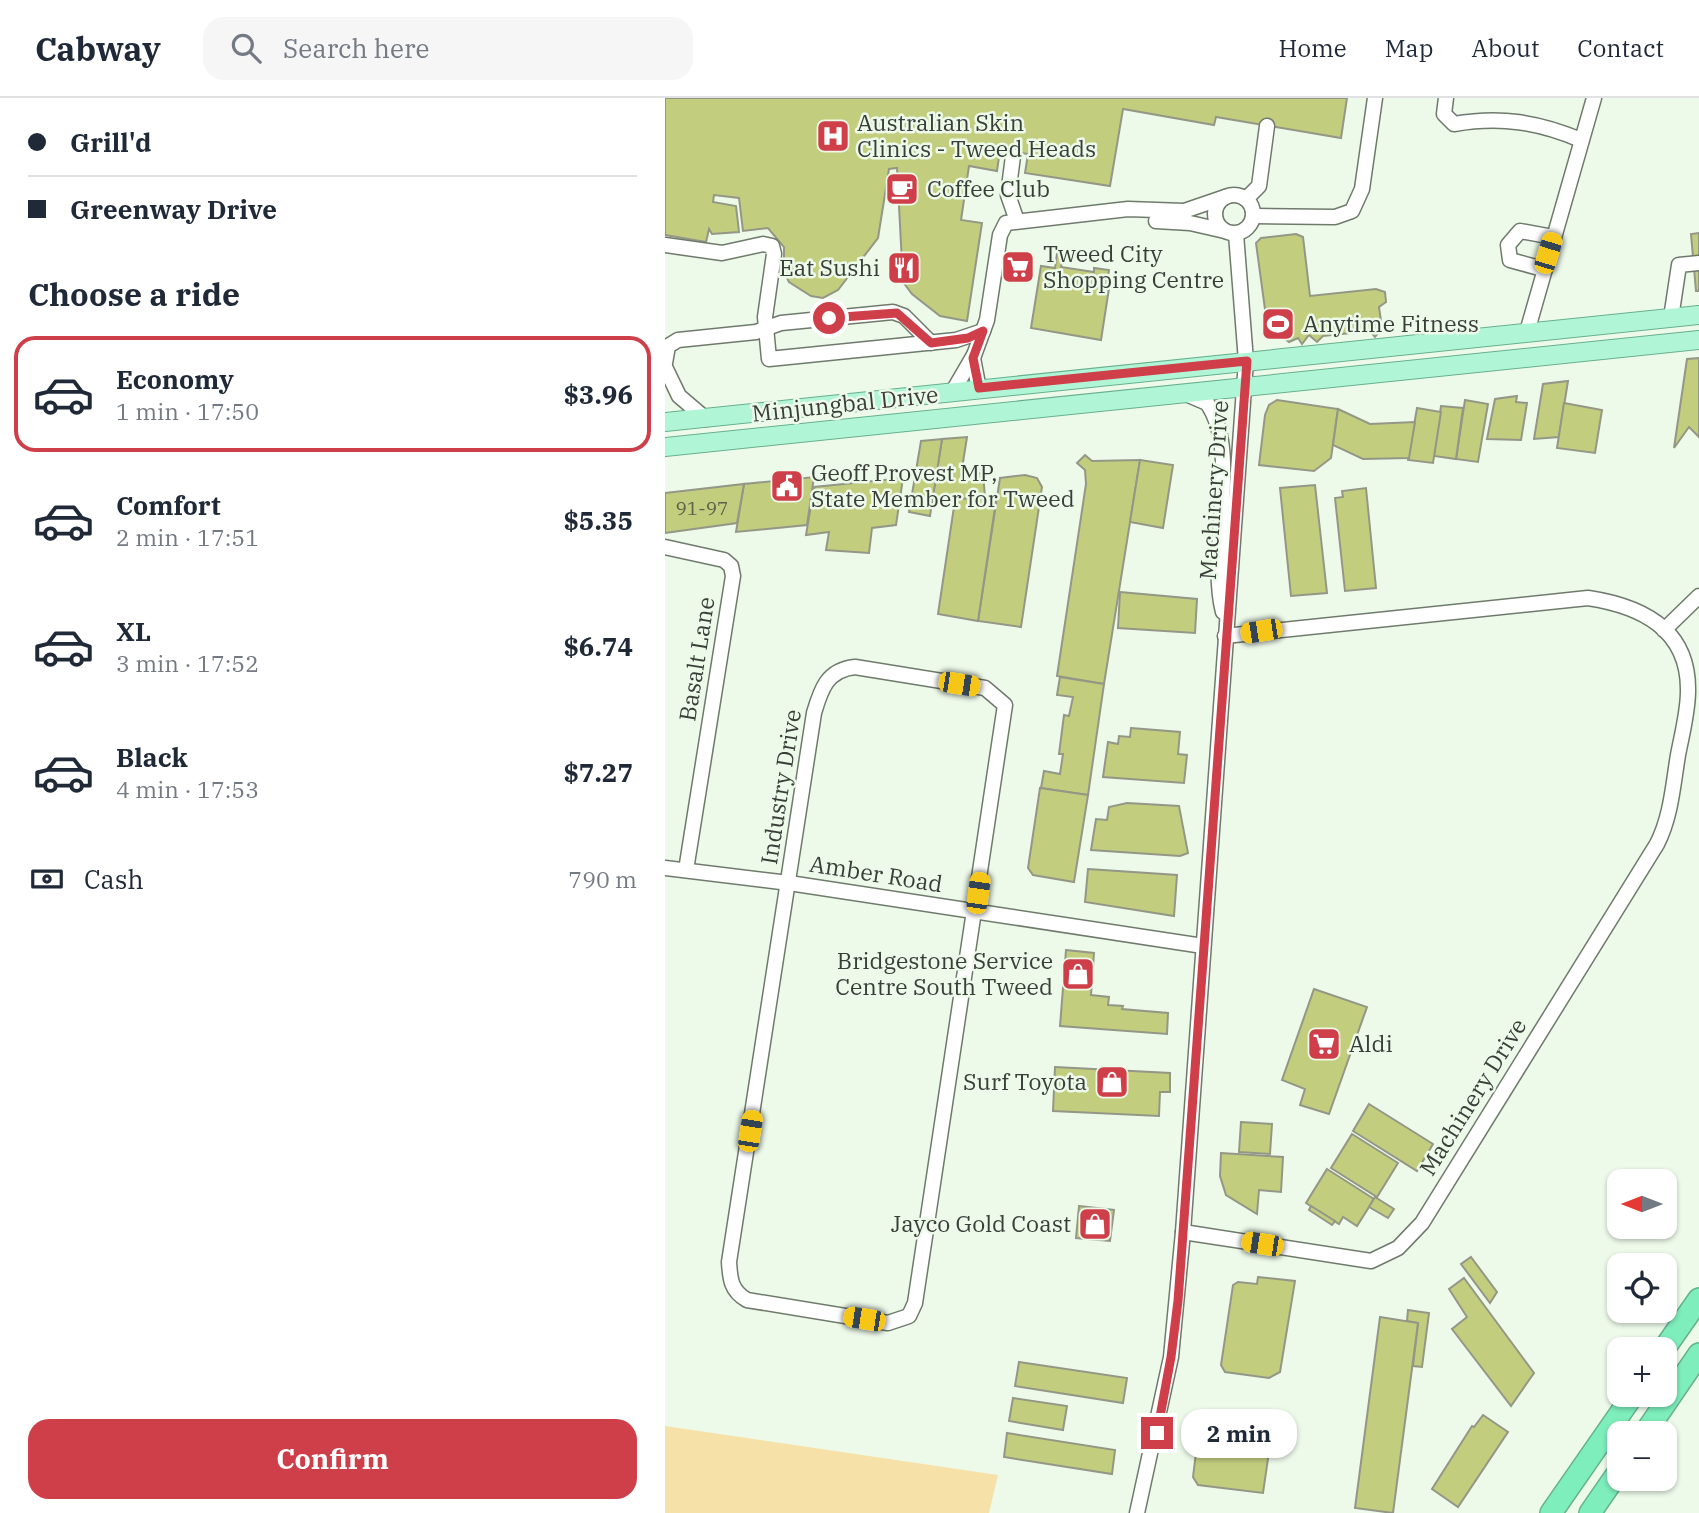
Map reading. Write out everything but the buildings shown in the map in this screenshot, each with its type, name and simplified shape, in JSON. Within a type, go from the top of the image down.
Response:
[{"type":"highway","points":[[1672,1337],[1699,1299]]},
{"type":"highway","points":[[1653,1421],[1699,1354]]},
{"type":"highway","points":[[1551,1513],[1625,1407]]},
{"type":"highway","points":[[1590,1513],[1607,1488]]},
{"type":"main road","name":"Minjungbal Drive","points":[[665,422],[1699,315]]},
{"type":"main road","name":"Minjungbal Drive","points":[[665,447],[1699,340]]},
{"type":"street","points":[[1368,98],[1372,121]]},
{"type":"street","points":[[1254,216],[1335,217],[1350,212],[1360,196],[1375,98]]},
{"type":"street","points":[[1446,98],[1444,114],[1454,124],[1481,120],[1545,125],[1581,140]]},
{"type":"street","points":[[1527,332],[1594,98]]},
{"type":"street","points":[[1246,199],[1259,186],[1267,126]]},
{"type":"street","points":[[1013,156],[1009,195],[1017,221]]},
{"type":"street","points":[[953,391],[975,352],[983,331],[1001,232],[1006,223],[1110,211],[1184,211],[1236,195],[1246,199],[1254,216]]},
{"type":"street","points":[[1225,197],[1217,205],[1215,216],[1230,232]]},
{"type":"street","points":[[1110,211],[1146,220],[1190,223],[1230,232],[1249,226],[1254,216]]},
{"type":"street","points":[[1543,269],[1510,260],[1508,245],[1520,231],[1553,237]]},
{"type":"street","name":"Machinery Drive","points":[[1226,630],[1588,598],[1636,609],[1664,629],[1683,662],[1688,692],[1662,833],[1422,1223],[1398,1248],[1371,1261],[1183,1232],[1226,630],[1247,361],[1230,232]]},
{"type":"street","points":[[665,245],[722,253],[764,244],[772,246],[765,328],[769,359],[956,340],[983,331]]},
{"type":"street","points":[[1671,318],[1679,265],[1699,263]]},
{"type":"street","points":[[665,339],[682,340],[765,328],[781,323],[893,312],[904,316],[931,343]]},
{"type":"street","points":[[682,340],[669,345],[665,365],[680,396],[706,418]]},
{"type":"street","points":[[956,340],[975,352]]},
{"type":"street","points":[[975,352],[979,388]]},
{"type":"street","name":"Machinery Drive","points":[[1183,393],[1207,403],[1218,432],[1223,473],[1217,577],[1226,630]]},
{"type":"street","name":"Basalt Lane","points":[[665,547],[724,560],[733,570],[686,870]]},
{"type":"street","points":[[1664,629],[1699,596]]},
{"type":"street","name":"Industry Drive","points":[[855,667],[985,688],[1005,705],[976,913],[915,1303],[909,1316],[888,1323],[747,1300],[737,1295],[730,1281],[729,1262],[789,883],[814,713],[820,691],[837,671],[855,667]]},
{"type":"street","name":"Amber Road","points":[[665,868],[789,883],[1203,946]]},
{"type":"street","points":[[1142,1512],[1171,1357],[1183,1232]]},
{"type":"shaded area","points":[[665,1426],[998,1475],[989,1513],[665,1513]]},
{"type":"place","name":"Australian Skin Clinics - Tweed Heads","points":[[833,136]]},
{"type":"place","name":"Coffee Club","points":[[902,189]]},
{"type":"place","name":"Tweed City Shopping Centre","points":[[1018,267]]},
{"type":"place","name":"Eat Sushi","points":[[904,268]]},
{"type":"place","name":"Anytime Fitness","points":[[1278,324]]},
{"type":"place","name":"Geoff Provest MP, State Member for Tweed","points":[[787,486]]},
{"type":"place","name":"Bridgestone Service Centre South Tweed","points":[[1078,974]]},
{"type":"place","name":"Aldi","points":[[1324,1044]]},
{"type":"place","name":"Surf Toyota","points":[[1112,1082]]},
{"type":"place","name":"Jayco Gold Coast","points":[[1095,1224]]},
{"type":"route","points":[[829,318],[893,312],[904,316],[931,343],[968,338],[983,331],[973,358],[979,388],[1247,361],[1178,1301],[1157,1433]]}]
